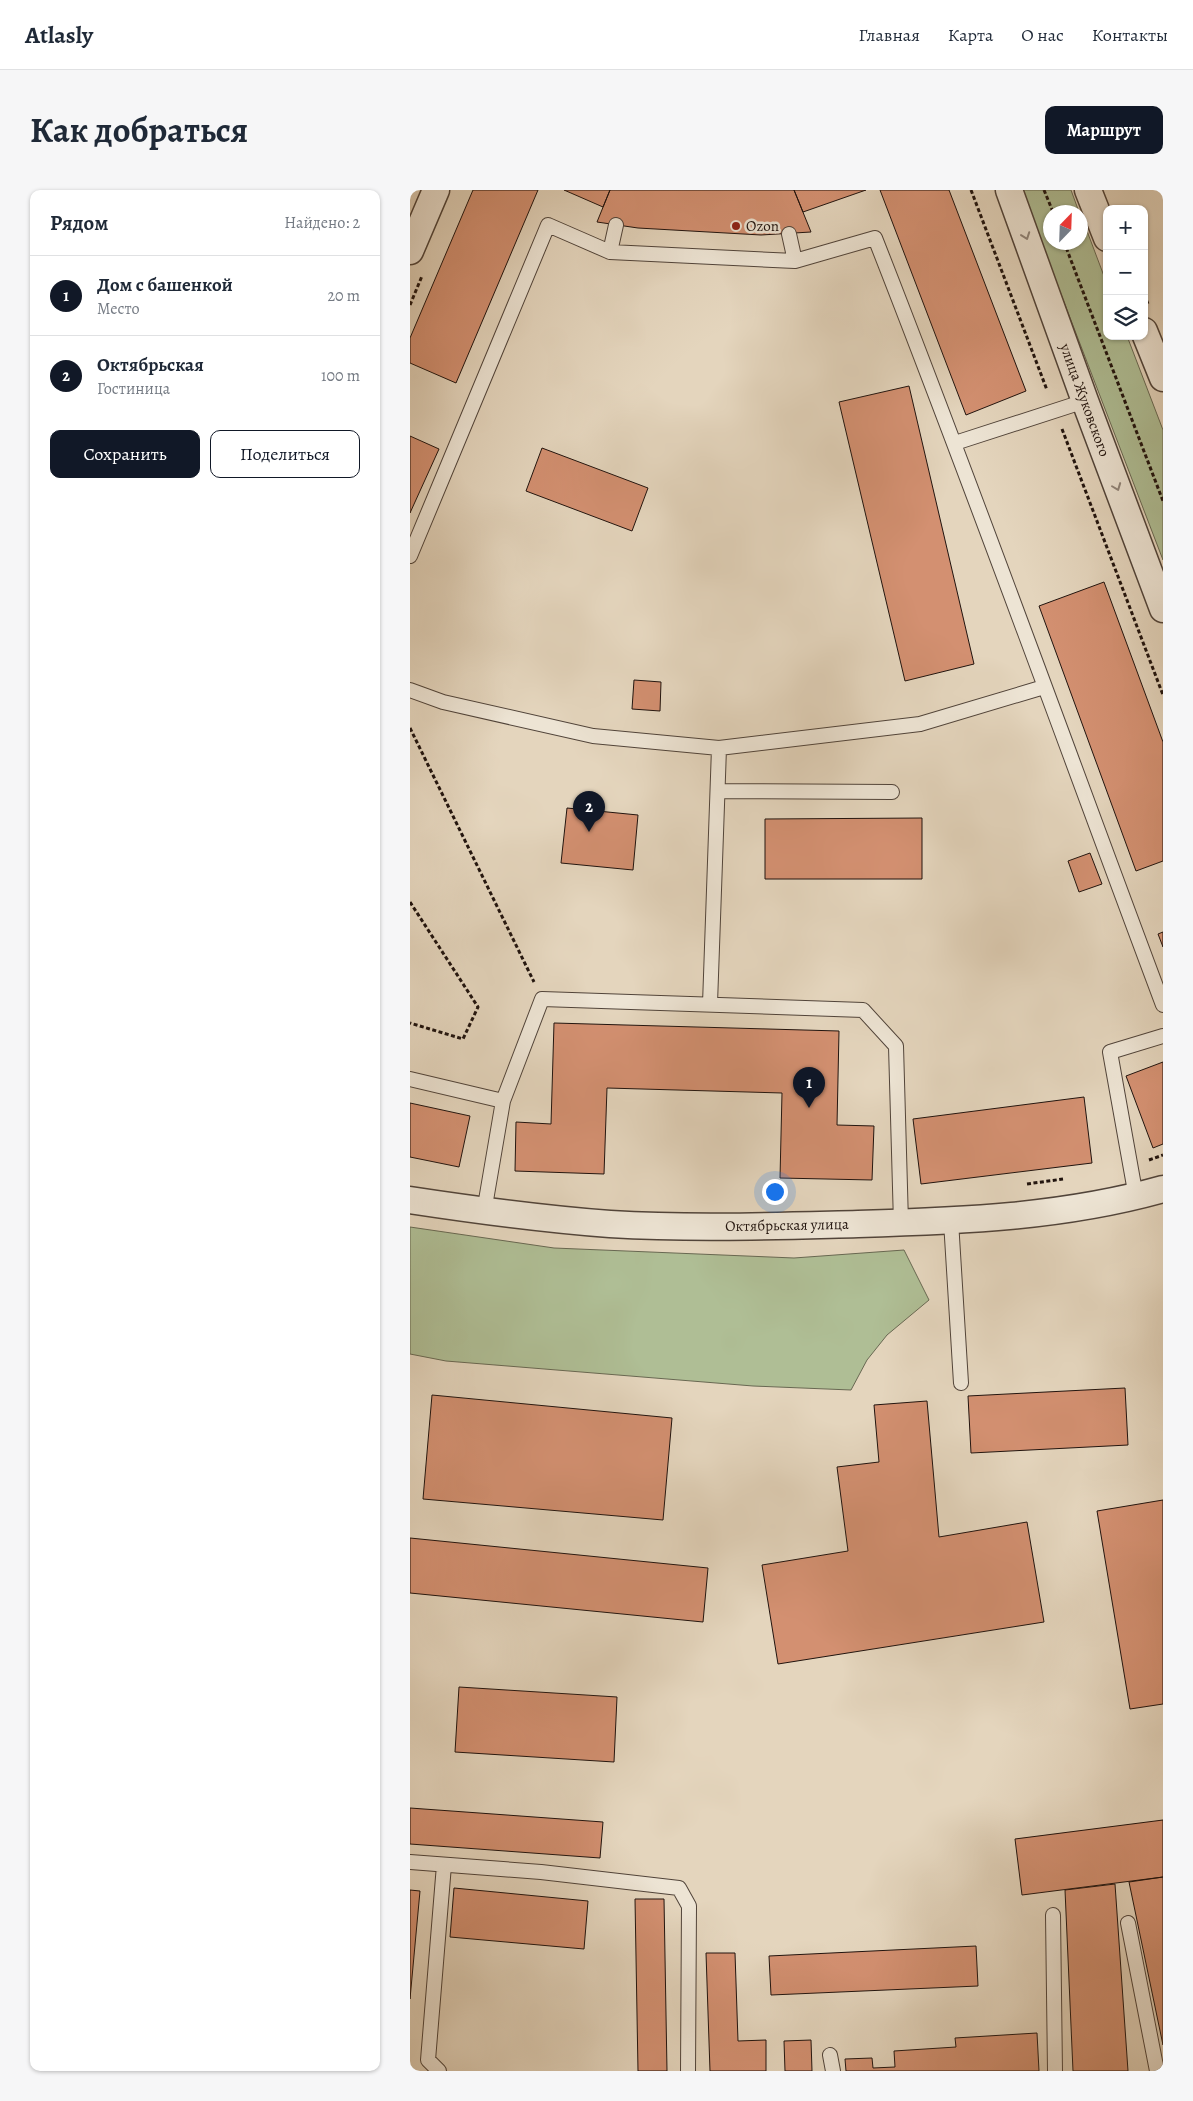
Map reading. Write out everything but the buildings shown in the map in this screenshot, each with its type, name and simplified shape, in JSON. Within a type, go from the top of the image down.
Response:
[{"type":"street","points":[[410,251],[436,190]]},
{"type":"street","name":"улица Жуковского","points":[[1009,190],[1163,609]]},
{"type":"street","points":[[1088,190],[1103,228]]},
{"type":"street","points":[[1148,340],[1163,378]]},
{"type":"street","name":"Октябрьская улица","points":[[410,1200],[484,1212],[611,1224],[741,1227],[951,1221],[1051,1212],[1136,1197],[1163,1189]]},
{"type":"lane","points":[[410,556],[548,225],[610,252],[795,261],[875,238],[955,443],[1163,1005]]},
{"type":"lane","points":[[610,252],[616,225]]},
{"type":"lane","points":[[789,234],[795,261]]},
{"type":"lane","points":[[955,443],[1085,401]]},
{"type":"lane","points":[[410,690],[443,702],[593,736],[719,748],[920,724],[1044,687]]},
{"type":"lane","points":[[710,1004],[719,748]]},
{"type":"lane","points":[[718,791],[892,792]]},
{"type":"lane","points":[[484,1212],[503,1100],[542,999],[863,1010],[896,1046],[901,1223]]},
{"type":"lane","points":[[1136,1197],[1110,1052],[1163,1036]]},
{"type":"lane","points":[[410,1079],[503,1100]]},
{"type":"lane","points":[[951,1221],[961,1383]]},
{"type":"lane","points":[[410,1862],[541,1872],[679,1888],[689,1906],[688,2071]]},
{"type":"lane","points":[[439,2071],[428,2060],[444,1864]]},
{"type":"lane","points":[[1053,1916],[1055,2071]]},
{"type":"lane","points":[[1128,1923],[1157,2071]]},
{"type":"lane","points":[[830,2055],[833,2071]]},
{"type":"path","points":[[971,190],[1163,696]]},
{"type":"path","points":[[1044,190],[1050,205]]},
{"type":"path","points":[[1067,250],[1163,501]]},
{"type":"path","points":[[410,728],[542,999]]},
{"type":"path","points":[[410,902],[478,1007],[463,1039],[410,1023]]},
{"type":"path","points":[[1130,1166],[1163,1155]]},
{"type":"path","points":[[1026,1184],[1065,1179]]},
{"type":"green space","points":[[1021,190],[1071,190],[1076,205],[1043,205],[1043,247]]},
{"type":"green space","points":[[1088,234],[1103,273],[1103,340],[1129,340],[1163,430],[1163,560],[1044,250],[1088,250]]},
{"type":"green space","points":[[410,1227],[554,1248],[794,1258],[904,1250],[929,1300],[887,1335],[867,1360],[851,1390],[753,1386],[446,1361],[410,1354]]},
{"type":"place","name":"Ozon","points":[[736,226]]},
{"type":"place","name":"Октябрьская","points":[[589,832]]},
{"type":"place","name":"Дом с башенкой","points":[[809,1108]]}]
